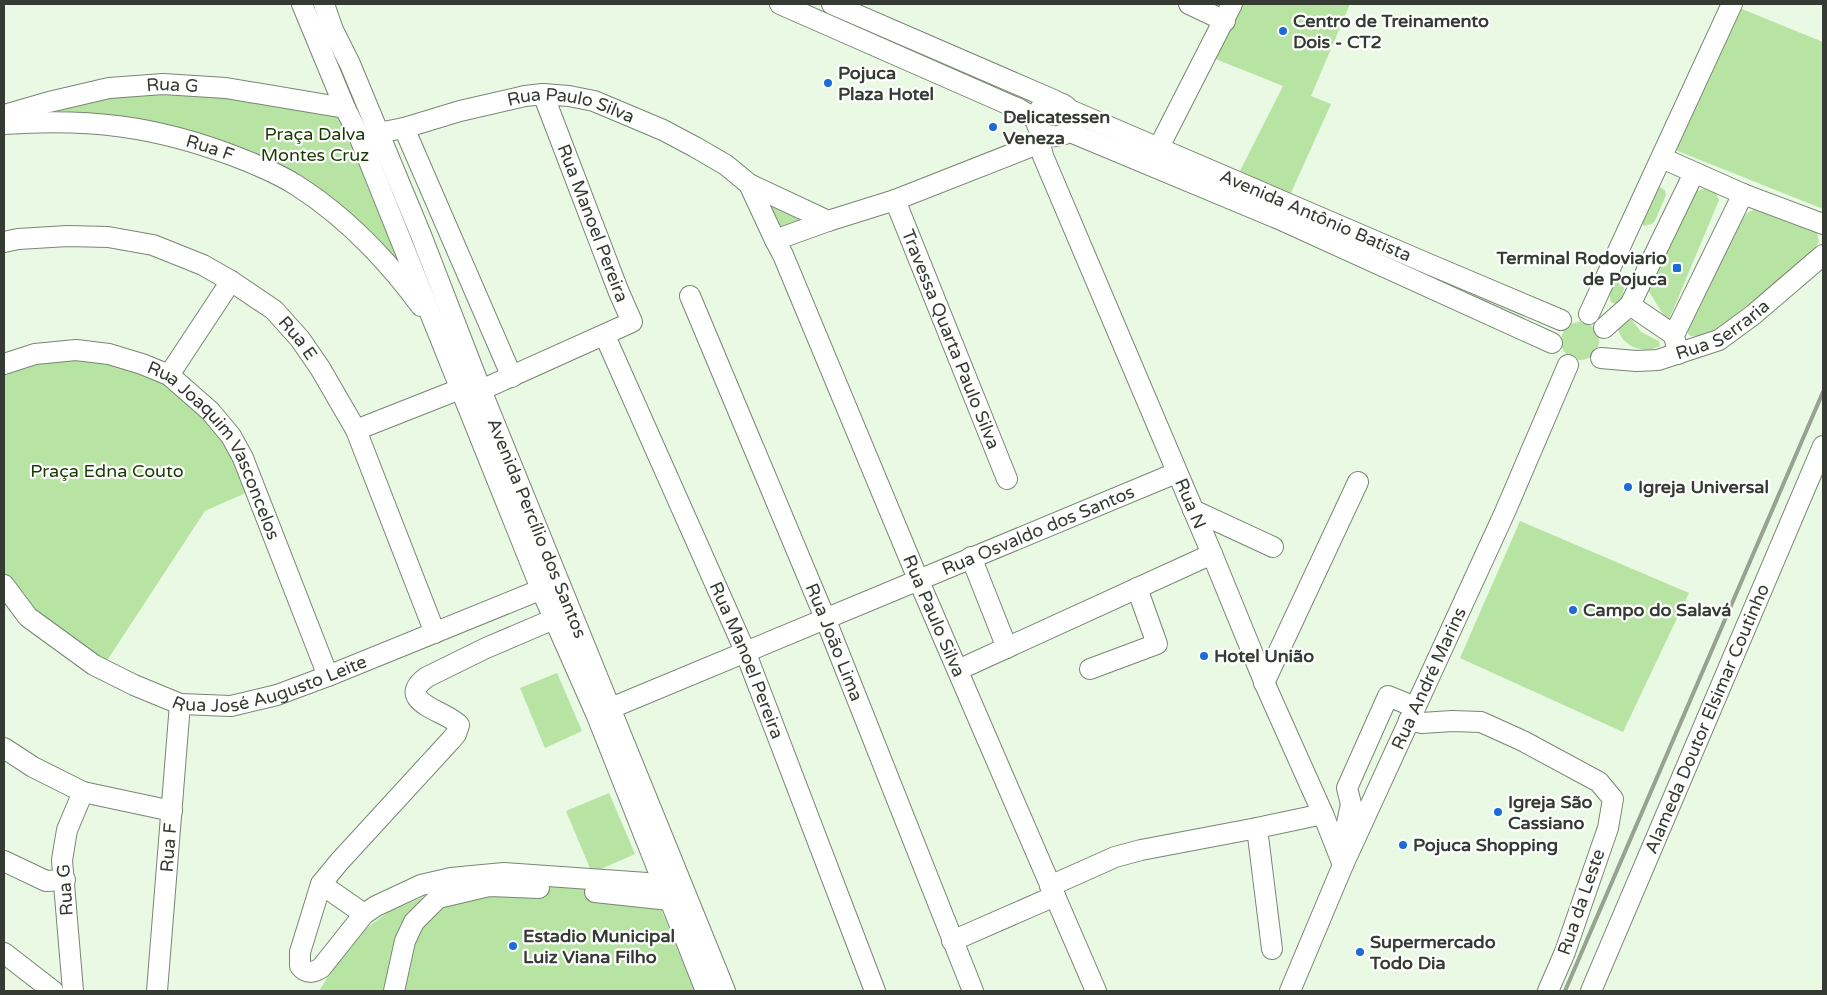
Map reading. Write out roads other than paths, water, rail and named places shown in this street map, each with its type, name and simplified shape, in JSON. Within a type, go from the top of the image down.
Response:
[{"type":"street","name":"Avenida Percílio dos Santos","points":[[302,4],[330,72],[354,110],[447,328],[481,390],[550,586],[554,619],[604,712]]},
{"type":"street","name":"Avenida Percílio dos Santos","points":[[324,4],[333,30],[350,64],[354,110],[378,133],[421,235],[447,328],[460,389],[550,586],[604,712],[661,854],[725,991]]},
{"type":"street","points":[[780,4],[1019,109],[1041,133],[1058,137],[1068,131],[1073,121],[1063,106],[1050,102],[1041,108],[1041,133]]},
{"type":"street","name":"Avenida Antônio Batista","points":[[832,4],[1159,147],[1231,188],[1552,343]]},
{"type":"street","points":[[1159,147],[1229,12],[1189,4]]},
{"type":"street","points":[[1590,314],[1732,4]]},
{"type":"street","points":[[330,72],[350,64]]},
{"type":"street","name":"Rua G","points":[[4,115],[109,88],[163,84],[226,88],[354,110]]},
{"type":"street","name":"Rua Paulo Silva","points":[[378,133],[525,96],[543,94],[569,96],[594,101],[633,117],[695,147],[726,165],[749,184],[828,221]]},
{"type":"street","name":"Rua Manoel Pereira","points":[[481,390],[605,336],[632,322],[543,94]]},
{"type":"street","name":"Rua F","points":[[4,124],[48,121],[113,125],[159,132],[195,142],[255,164],[296,184],[328,208],[354,231],[447,328]]},
{"type":"street","points":[[404,128],[512,377]]},
{"type":"street","name":"Avenida Antônio Batista","points":[[1068,131],[1231,188],[1431,266],[1561,320]]},
{"type":"street","points":[[775,240],[896,200],[1041,133]]},
{"type":"street","name":"Rua N","points":[[1041,133],[1043,156],[1212,554],[1264,683],[1339,825],[1343,865]]},
{"type":"street","points":[[1662,158],[1743,194],[1823,224]]},
{"type":"street","points":[[1604,328],[1630,305],[1694,173]]},
{"type":"street","name":"Rua Paulo Silva","points":[[749,184],[784,255],[918,579],[1096,991]]},
{"type":"street","points":[[1678,354],[1674,335],[1743,194]]},
{"type":"street","name":"Travessa Quarta Paulo Silva","points":[[896,200],[1007,479]]},
{"type":"street","name":"Rua E","points":[[4,242],[18,239],[68,236],[108,237],[153,245],[203,266],[231,281],[274,310],[300,339],[320,368],[356,430],[435,633]]},
{"type":"street","points":[[1624,241],[1654,254]]},
{"type":"street","name":"Rua Serraria","points":[[1601,358],[1658,360],[1719,340],[1753,315],[1823,255]]},
{"type":"street","points":[[169,375],[231,281]]},
{"type":"street","name":"Rua João Lima","points":[[690,296],[825,618],[973,991]]},
{"type":"street","points":[[1630,305],[1674,335]]},
{"type":"street","points":[[1574,313],[1590,314],[1604,328],[1607,343],[1601,358],[1594,364],[1576,368],[1560,360],[1554,352],[1552,335],[1555,326],[1561,320],[1574,313]]},
{"type":"street","name":"Rua Manoel Pereira","points":[[605,336],[745,651],[875,991]]},
{"type":"street","name":"Rua Joaquim Vasconcelos","points":[[4,364],[35,354],[76,350],[109,354],[169,375],[210,411],[231,436],[243,458],[328,676]]},
{"type":"street","name":"Rua André Marins","points":[[1290,991],[1343,865],[1339,825],[1412,714],[1505,512],[1568,365]]},
{"type":"street","points":[[356,430],[460,389]]},
{"type":"street","name":"Alameda Doutor Elsimar Coutinho","points":[[1591,991],[1823,446]]},
{"type":"street","name":"Rua Osvaldo dos Santos","points":[[604,712],[745,651],[1176,473]]},
{"type":"street","points":[[1264,683],[1358,482]]},
{"type":"street","points":[[1193,510],[1273,547]]},
{"type":"street","points":[[958,670],[1212,554]]},
{"type":"street","points":[[971,557],[1008,648]]},
{"type":"street","name":"Rua José Augusto Leite","points":[[4,585],[28,617],[94,665],[134,685],[180,704],[231,706],[277,695],[328,676],[550,586]]},
{"type":"street","points":[[1090,669],[1157,644],[1137,588]]},
{"type":"street","points":[[554,619],[486,648],[427,677],[419,683],[416,688],[418,700],[423,705],[455,720],[459,725],[459,729],[321,884],[300,952],[300,966],[304,971],[315,972],[321,968],[364,914],[421,884],[451,878],[504,873],[647,883]]},
{"type":"street","name":"Rua da Leste","points":[[1339,825],[1351,804],[1347,788],[1388,696],[1422,723],[1481,722],[1523,741],[1599,782],[1613,799],[1608,828],[1565,952],[1548,991]]},
{"type":"street","name":"Rua F","points":[[157,991],[180,704]]},
{"type":"street","points":[[4,748],[34,767],[83,792],[172,811]]},
{"type":"street","name":"Rua G","points":[[73,991],[62,860],[67,830],[83,792]]},
{"type":"street","points":[[952,941],[1053,891],[1115,857],[1141,850],[1257,828],[1339,825]]},
{"type":"street","points":[[1257,828],[1272,949]]},
{"type":"street","name":"Avenida Percílio dos Santos","points":[[661,854],[670,900],[706,991]]},
{"type":"street","points":[[4,861],[46,881],[65,880]]},
{"type":"street","points":[[321,884],[364,914]]},
{"type":"street","points":[[394,991],[405,941],[414,922],[438,898],[489,886],[565,889],[670,900]]},
{"type":"street","points":[[4,953],[53,991]]},
{"type":"railway","points":[[1565,991],[1823,392]]},
{"type":"place","name":"Centro de Treinamento Dois - CT2","points":[[1283,31]]},
{"type":"place","name":"Pojuca Plaza Hotel","points":[[828,83]]},
{"type":"place","name":"Delicatessen Veneza","points":[[993,127]]},
{"type":"place","name":"Terminal Rodoviario de Pojuca","points":[[1677,268]]},
{"type":"place","name":"Igreja Universal","points":[[1628,487]]},
{"type":"place","name":"Campo do Salavá","points":[[1573,610]]},
{"type":"place","name":"Hotel União","points":[[1204,656]]},
{"type":"place","name":"Igreja São Cassiano","points":[[1498,812]]},
{"type":"place","name":"Pojuca Shopping","points":[[1403,845]]},
{"type":"place","name":"Estadio Municipal Luiz Viana Filho","points":[[513,946]]},
{"type":"place","name":"Supermercado Todo Dia","points":[[1360,952]]},
{"type":"park label","name":"Praça Dalva Montes Cruz","points":[[315,144]]},
{"type":"park label","name":"Praça Edna Couto","points":[[107,471]]}]
